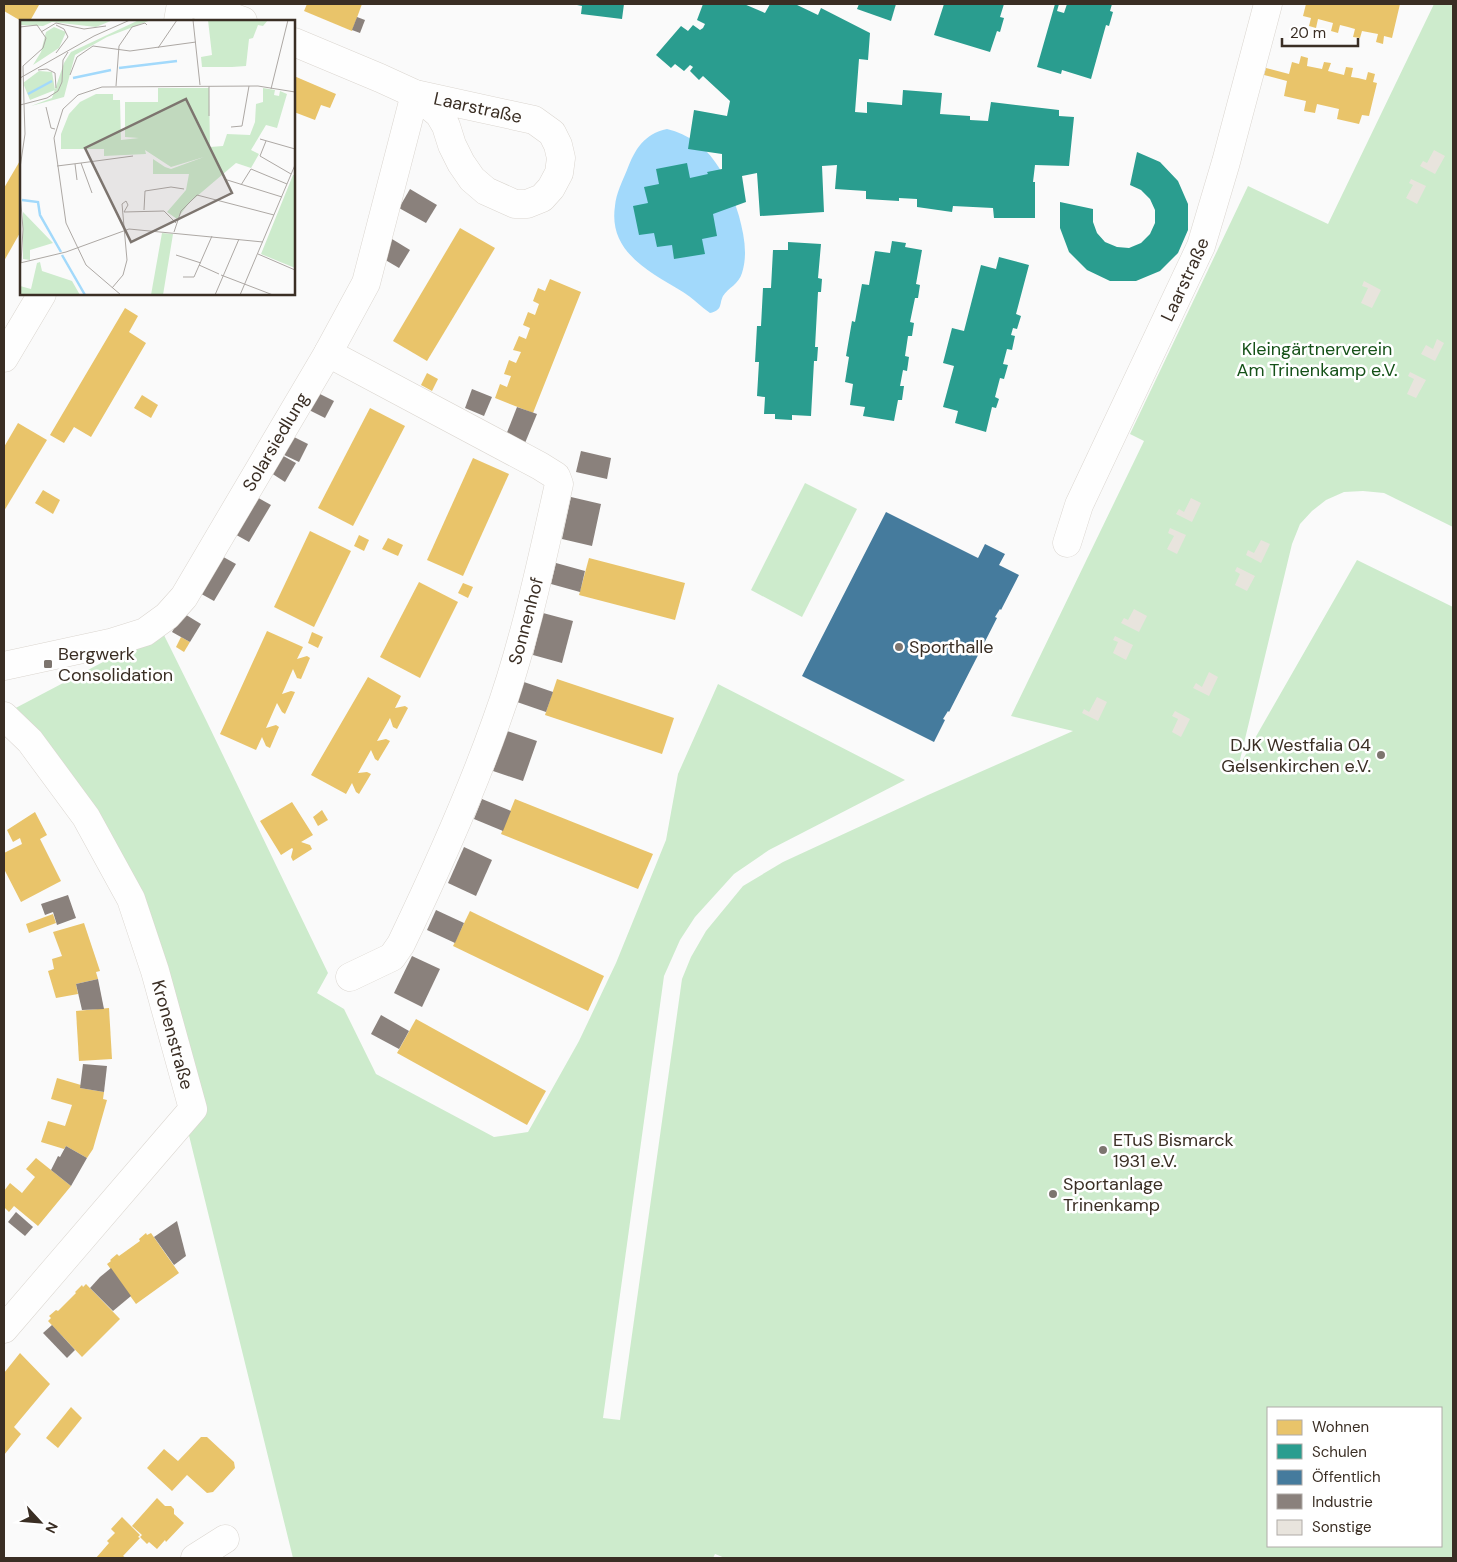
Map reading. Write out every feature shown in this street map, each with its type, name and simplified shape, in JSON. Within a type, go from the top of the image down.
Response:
[{"type":"street","points":[[178,20],[181,4]]},
{"type":"street","points":[[195,4],[240,20]]},
{"type":"street","name":"Laarstraße","points":[[1067,543],[1079,505],[1201,246],[1226,162],[1268,4]]},
{"type":"street","name":"Laarstraße","points":[[295,42],[415,94],[534,120],[552,132],[558,145],[560,158],[559,173],[551,188],[542,198],[527,204],[514,204],[486,191],[472,179],[461,163],[439,114],[415,94]]},
{"type":"street","name":"Solarsiedlung","points":[[4,666],[128,638],[145,632],[167,616],[184,597],[328,353],[366,283],[415,94]]},
{"type":"street","points":[[4,358],[41,295]]},
{"type":"street","name":"Sonnenhof","points":[[328,353],[540,466],[556,476],[559,484],[513,670],[497,721],[452,835],[401,944],[392,957],[350,978]]},
{"type":"street","name":"Kronenstraße","points":[[4,716],[30,741],[86,817],[131,899],[155,971],[193,1109],[4,1329]]},
{"type":"street","points":[[195,1558],[225,1539]]},
{"type":"green space","name":"Kleingärtnerverein Am Trinenkamp e.V.","points":[[1434,4],[1453,4],[1453,527],[1384,493],[1363,491],[1344,492],[1326,500],[1300,524],[1292,544],[1238,768],[1357,560],[1453,607],[1453,1558],[725,1558],[715,1554],[713,1558],[293,1558],[181,1103],[122,900],[8,712],[162,631],[328,973],[317,993],[344,1009],[376,1074],[494,1137],[528,1132],[579,1041],[616,963],[666,840],[678,774],[718,684],[905,780],[769,850],[734,874],[695,917],[680,940],[664,976],[603,1418],[620,1420],[682,979],[691,957],[706,931],[743,886],[783,862],[1073,731],[1011,716],[1144,441],[1130,434],[1248,186],[1328,224]]},
{"type":"green space","points":[[805,483],[857,509],[802,617],[751,590]]},
{"type":"water","points":[[667,129],[682,134],[695,142],[715,162],[729,187],[741,223],[745,252],[741,277],[725,293],[719,308],[710,313],[687,294],[657,277],[634,259],[618,236],[615,222],[615,206],[621,184],[633,155],[646,139],[659,131]]},
{"type":"building: Wohnen","points":[[4,4],[39,5],[31,20],[20,20],[4,11]]},
{"type":"building: Wohnen","points":[[307,4],[362,4],[352,31],[304,11]]},
{"type":"building: Wohnen","points":[[1306,4],[1400,4],[1392,38],[1384,36],[1383,44],[1376,42],[1378,34],[1362,31],[1360,38],[1353,37],[1355,29],[1340,25],[1338,33],[1331,31],[1333,23],[1318,19],[1316,28],[1309,26],[1311,18],[1303,16]]},
{"type":"building: Wohnen","points":[[1301,56],[1308,58],[1307,66],[1322,69],[1324,62],[1331,63],[1328,71],[1344,75],[1346,67],[1353,68],[1351,77],[1366,80],[1368,72],[1375,74],[1373,82],[1377,83],[1369,116],[1362,115],[1359,124],[1337,119],[1339,109],[1317,104],[1315,113],[1304,111],[1306,101],[1284,96],[1287,81],[1264,75],[1266,68],[1289,74],[1292,62],[1299,64]]},
{"type":"building: Wohnen","points":[[295,76],[336,94],[330,108],[321,105],[315,120],[295,112]]},
{"type":"building: Wohnen","points":[[20,161],[20,233],[4,261],[4,188]]},
{"type":"building: Wohnen","points":[[460,228],[495,248],[427,361],[393,341]]},
{"type":"building: Wohnen","points":[[550,279],[581,292],[533,413],[495,398],[500,384],[507,387],[511,376],[504,374],[509,360],[516,363],[521,352],[513,350],[519,336],[526,339],[530,328],[523,325],[528,312],[535,315],[539,304],[533,301],[538,288],[545,291]]},
{"type":"building: Wohnen","points":[[125,308],[138,316],[129,332],[146,343],[91,437],[74,427],[64,443],[50,435]]},
{"type":"building: Wohnen","points":[[427,373],[438,379],[432,391],[421,385]]},
{"type":"building: Wohnen","points":[[142,395],[158,405],[151,418],[134,408]]},
{"type":"building: Wohnen","points":[[370,408],[405,426],[353,526],[318,508]]},
{"type":"building: Wohnen","points":[[18,423],[47,440],[4,511],[4,447]]},
{"type":"building: Wohnen","points":[[473,458],[509,474],[463,576],[427,560]]},
{"type":"building: Wohnen","points":[[43,490],[60,500],[53,514],[35,503]]},
{"type":"building: Wohnen","points":[[310,531],[351,551],[314,627],[274,607]]},
{"type":"building: Wohnen","points":[[359,535],[369,540],[364,551],[354,546]]},
{"type":"building: Wohnen","points":[[388,538],[403,545],[398,556],[382,549]]},
{"type":"building: Wohnen","points":[[589,558],[685,583],[675,620],[579,595]]},
{"type":"building: Wohnen","points":[[419,582],[458,602],[420,678],[380,657]]},
{"type":"building: Wohnen","points":[[463,583],[473,587],[468,598],[458,593]]},
{"type":"building: Wohnen","points":[[267,631],[303,647],[297,659],[307,656],[310,658],[301,679],[297,678],[293,669],[282,694],[291,691],[295,692],[285,714],[277,703],[266,728],[276,725],[279,727],[270,748],[266,746],[262,737],[256,750],[220,734]]},
{"type":"building: Wohnen","points":[[312,632],[323,637],[318,648],[308,643]]},
{"type":"building: Wohnen","points":[[181,637],[190,642],[184,652],[176,647]]},
{"type":"building: Wohnen","points":[[368,677],[401,696],[395,708],[405,706],[408,708],[397,729],[393,727],[390,718],[377,741],[386,739],[390,741],[378,761],[371,750],[358,773],[367,772],[371,774],[359,794],[352,783],[346,794],[311,775]]},
{"type":"building: Wohnen","points":[[557,679],[674,718],[662,754],[545,715]]},
{"type":"building: Wohnen","points":[[515,799],[653,854],[638,889],[501,834]]},
{"type":"building: Wohnen","points":[[292,802],[313,835],[301,842],[310,845],[312,849],[293,861],[291,857],[293,849],[281,855],[260,821]]},
{"type":"building: Wohnen","points":[[322,810],[328,820],[318,826],[313,817]]},
{"type":"building: Wohnen","points":[[35,812],[47,835],[40,839],[61,881],[21,902],[4,869],[4,853],[22,844],[20,838],[13,842],[7,830]]},
{"type":"building: Wohnen","points":[[470,911],[604,976],[588,1011],[453,946]]},
{"type":"building: Wohnen","points":[[53,914],[56,923],[29,933],[26,924]]},
{"type":"building: Wohnen","points":[[84,923],[100,971],[96,972],[98,979],[76,984],[78,994],[56,998],[48,971],[54,969],[52,959],[62,956],[53,932]]},
{"type":"building: Wohnen","points":[[109,1008],[112,1059],[79,1061],[76,1011]]},
{"type":"building: Wohnen","points":[[416,1019],[546,1091],[527,1125],[397,1053]]},
{"type":"building: Wohnen","points":[[57,1078],[81,1085],[80,1088],[104,1092],[103,1099],[107,1100],[93,1149],[87,1158],[66,1146],[64,1149],[41,1142],[48,1121],[65,1126],[72,1105],[51,1099]]},
{"type":"building: Wohnen","points":[[36,1158],[71,1186],[38,1226],[14,1206],[9,1212],[4,1207],[4,1191],[10,1183],[22,1193],[35,1177],[26,1169]]},
{"type":"building: Wohnen","points":[[146,1233],[147,1235],[151,1233],[179,1273],[136,1304],[107,1264],[117,1254],[119,1256],[140,1241],[139,1239]]},
{"type":"building: Wohnen","points":[[86,1284],[120,1319],[82,1357],[48,1321],[51,1318],[49,1316],[56,1310],[58,1311],[82,1285],[83,1287]]},
{"type":"building: Wohnen","points":[[20,1353],[50,1384],[14,1427],[21,1434],[4,1455],[4,1373]]},
{"type":"building: Wohnen","points":[[71,1407],[82,1418],[58,1448],[46,1438]]},
{"type":"building: Wohnen","points":[[201,1437],[207,1437],[234,1462],[235,1468],[213,1492],[207,1493],[187,1475],[172,1491],[147,1468],[164,1449],[178,1461]]},
{"type":"building: Wohnen","points":[[157,1498],[165,1506],[171,1506],[174,1509],[174,1514],[184,1523],[157,1549],[149,1542],[147,1544],[140,1537],[142,1535],[132,1526]]},
{"type":"building: Wohnen","points":[[122,1517],[140,1535],[138,1537],[140,1538],[123,1556],[126,1558],[96,1558],[109,1543],[107,1541],[115,1533],[111,1529]]},
{"type":"building: Schulen","points":[[572,4],[624,4],[622,19],[581,14],[582,6]]},
{"type":"building: Schulen","points":[[703,4],[744,4],[765,13],[770,4],[795,4],[818,15],[821,8],[870,33],[868,60],[859,59],[855,112],[867,113],[867,102],[902,105],[903,90],[942,93],[940,114],[970,116],[970,120],[988,121],[991,102],[1059,110],[1059,116],[1074,117],[1069,166],[1035,165],[1033,182],[1035,182],[1035,218],[994,218],[993,208],[953,206],[952,212],[917,207],[917,199],[899,198],[899,201],[866,199],[866,191],[835,189],[837,165],[822,166],[824,212],[760,216],[757,173],[742,176],[746,202],[713,214],[717,236],[702,239],[705,254],[674,259],[672,245],[657,247],[654,233],[639,235],[633,206],[648,203],[644,187],[659,184],[656,169],[687,163],[690,178],[722,169],[722,154],[688,149],[694,110],[727,116],[730,101],[703,76],[699,80],[690,71],[693,67],[690,65],[684,71],[675,64],[671,68],[656,55],[681,26],[688,31],[693,25],[700,30],[703,28],[705,24],[697,20]]},
{"type":"building: Schulen","points":[[859,4],[896,4],[891,21],[857,9]]},
{"type":"building: Schulen","points":[[944,4],[1004,4],[1000,17],[1004,18],[1000,32],[997,31],[990,52],[934,35]]},
{"type":"building: Schulen","points":[[1055,4],[1059,4],[1057,11],[1064,13],[1067,4],[1112,4],[1110,11],[1113,12],[1109,26],[1106,25],[1091,79],[1062,70],[1061,74],[1037,67]]},
{"type":"building: Schulen","points":[[1137,152],[1160,162],[1178,181],[1188,204],[1188,230],[1178,253],[1160,271],[1136,281],[1110,281],[1087,270],[1069,252],[1060,228],[1060,202],[1093,209],[1093,222],[1097,233],[1105,242],[1117,247],[1129,248],[1141,243],[1150,234],[1155,223],[1155,210],[1150,199],[1141,190],[1130,185]]},
{"type":"building: Schulen","points":[[892,241],[906,243],[905,247],[922,250],[916,284],[920,285],[918,298],[915,298],[910,322],[914,323],[912,336],[908,336],[905,356],[909,357],[907,371],[903,370],[900,386],[904,386],[902,400],[898,400],[894,421],[863,416],[865,407],[850,405],[853,384],[845,382],[849,357],[846,356],[852,321],[855,322],[862,284],[869,285],[875,251],[890,253]]},
{"type":"building: Schulen","points":[[788,242],[821,244],[818,278],[822,279],[821,292],[818,292],[815,347],[818,347],[817,361],[814,361],[811,416],[792,415],[792,420],[775,419],[775,414],[764,414],[765,397],[757,396],[759,362],[755,362],[757,326],[761,326],[763,288],[771,288],[773,250],[788,250]]},
{"type":"building: Schulen","points":[[999,257],[1029,265],[1016,314],[1021,316],[1017,329],[1013,328],[1011,335],[1015,336],[1012,350],[1007,349],[1003,364],[1008,365],[1004,379],[1000,378],[995,397],[999,399],[996,408],[992,407],[986,432],[955,423],[958,411],[943,407],[954,366],[943,363],[952,328],[964,331],[981,265],[996,269]]},
{"type":"building: Öffentlich","name":"Sporthalle","points":[[886,512],[978,558],[985,544],[1005,554],[999,565],[1019,575],[1001,610],[995,617],[997,618],[949,712],[943,719],[945,720],[934,742],[802,676]]},
{"type":"building: Industrie","points":[[357,17],[365,20],[360,33],[352,30]]},
{"type":"building: Industrie","points":[[410,189],[437,205],[426,223],[399,208]]},
{"type":"building: Industrie","points":[[392,239],[410,250],[399,268],[382,258]]},
{"type":"building: Industrie","points":[[472,389],[492,397],[484,416],[465,408]]},
{"type":"building: Industrie","points":[[316,392],[334,401],[325,418],[307,409]]},
{"type":"building: Industrie","points":[[517,407],[537,414],[525,443],[506,435]]},
{"type":"building: Industrie","points":[[290,435],[308,444],[299,462],[280,453]]},
{"type":"building: Industrie","points":[[581,451],[611,458],[607,479],[576,472]]},
{"type":"building: Industrie","points":[[278,453],[296,463],[285,482],[268,471]]},
{"type":"building: Industrie","points":[[253,495],[271,505],[249,542],[231,532]]},
{"type":"building: Industrie","points":[[571,497],[601,504],[592,546],[562,539]]},
{"type":"building: Industrie","points":[[218,554],[236,564],[214,601],[196,591]]},
{"type":"building: Industrie","points":[[556,563],[585,571],[580,592],[551,584]]},
{"type":"building: Industrie","points":[[183,613],[201,624],[190,642],[172,632]]},
{"type":"building: Industrie","points":[[543,613],[573,621],[562,663],[533,655]]},
{"type":"building: Industrie","points":[[524,682],[553,692],[546,712],[517,702]]},
{"type":"building: Industrie","points":[[507,731],[537,741],[523,781],[493,771]]},
{"type":"building: Industrie","points":[[482,799],[511,811],[503,831],[474,819]]},
{"type":"building: Industrie","points":[[464,847],[492,860],[476,896],[448,883]]},
{"type":"building: Industrie","points":[[68,895],[76,918],[57,925],[53,912],[45,915],[41,904]]},
{"type":"building: Industrie","points":[[436,910],[464,923],[455,943],[427,930]]},
{"type":"building: Industrie","points":[[412,956],[440,969],[422,1007],[394,993]]},
{"type":"building: Industrie","points":[[98,979],[104,1009],[82,1010],[76,984]]},
{"type":"building: Industrie","points":[[381,1015],[409,1031],[399,1049],[371,1034]]},
{"type":"building: Industrie","points":[[83,1064],[107,1066],[104,1092],[80,1088]]},
{"type":"building: Industrie","points":[[66,1146],[87,1158],[71,1186],[51,1170]]},
{"type":"building: Industrie","points":[[16,1212],[33,1227],[25,1236],[8,1222]]},
{"type":"building: Industrie","points":[[177,1221],[186,1256],[174,1265],[154,1237]]},
{"type":"building: Industrie","points":[[111,1268],[131,1296],[113,1311],[90,1288]]},
{"type":"building: Industrie","points":[[52,1325],[75,1350],[67,1358],[43,1333]]},
{"type":"building: Sonstige","points":[[1434,150],[1445,156],[1435,174],[1420,166],[1423,161],[1427,163]]},
{"type":"building: Sonstige","points":[[1411,179],[1426,186],[1417,204],[1406,198],[1413,185],[1409,183]]},
{"type":"building: Sonstige","points":[[1364,281],[1381,290],[1372,308],[1361,303],[1368,288],[1362,286]]},
{"type":"building: Sonstige","points":[[1437,339],[1444,343],[1435,361],[1421,354],[1426,345],[1433,349]]},
{"type":"building: Sonstige","points":[[1410,372],[1426,380],[1416,398],[1407,394],[1414,379],[1408,376]]},
{"type":"building: Sonstige","points":[[1191,498],[1201,503],[1192,522],[1176,514],[1179,509],[1184,512]]},
{"type":"building: Sonstige","points":[[1170,528],[1186,535],[1177,554],[1167,549],[1174,536],[1168,533]]},
{"type":"building: Sonstige","points":[[1261,540],[1270,544],[1261,563],[1246,555],[1248,550],[1254,553]]},
{"type":"building: Sonstige","points":[[1237,567],[1255,576],[1247,591],[1235,585],[1240,574],[1235,571]]},
{"type":"building: Sonstige","points":[[1134,609],[1147,616],[1139,632],[1121,623],[1124,618],[1128,620]]},
{"type":"building: Sonstige","points":[[1115,636],[1133,645],[1126,660],[1113,653],[1118,642],[1113,640]]},
{"type":"building: Sonstige","points":[[1209,672],[1218,677],[1209,696],[1193,688],[1196,683],[1202,687]]},
{"type":"building: Sonstige","points":[[1097,697],[1107,702],[1098,721],[1082,713],[1084,709],[1089,712]]},
{"type":"building: Sonstige","points":[[1175,711],[1190,719],[1181,737],[1172,732],[1178,719],[1172,716]]},
{"type":"place","name":"Sporthalle","points":[[899,647]]},
{"type":"place","name":"Bergwerk Consolidation","points":[[48,664]]},
{"type":"place","name":"DJK Westfalia 04 Gelsenkirchen e.V.","points":[[1381,755]]},
{"type":"place","name":"ETuS Bismarck 1931 e.V.","points":[[1103,1150]]},
{"type":"place","name":"Sportanlage Trinenkamp","points":[[1053,1194]]}]
